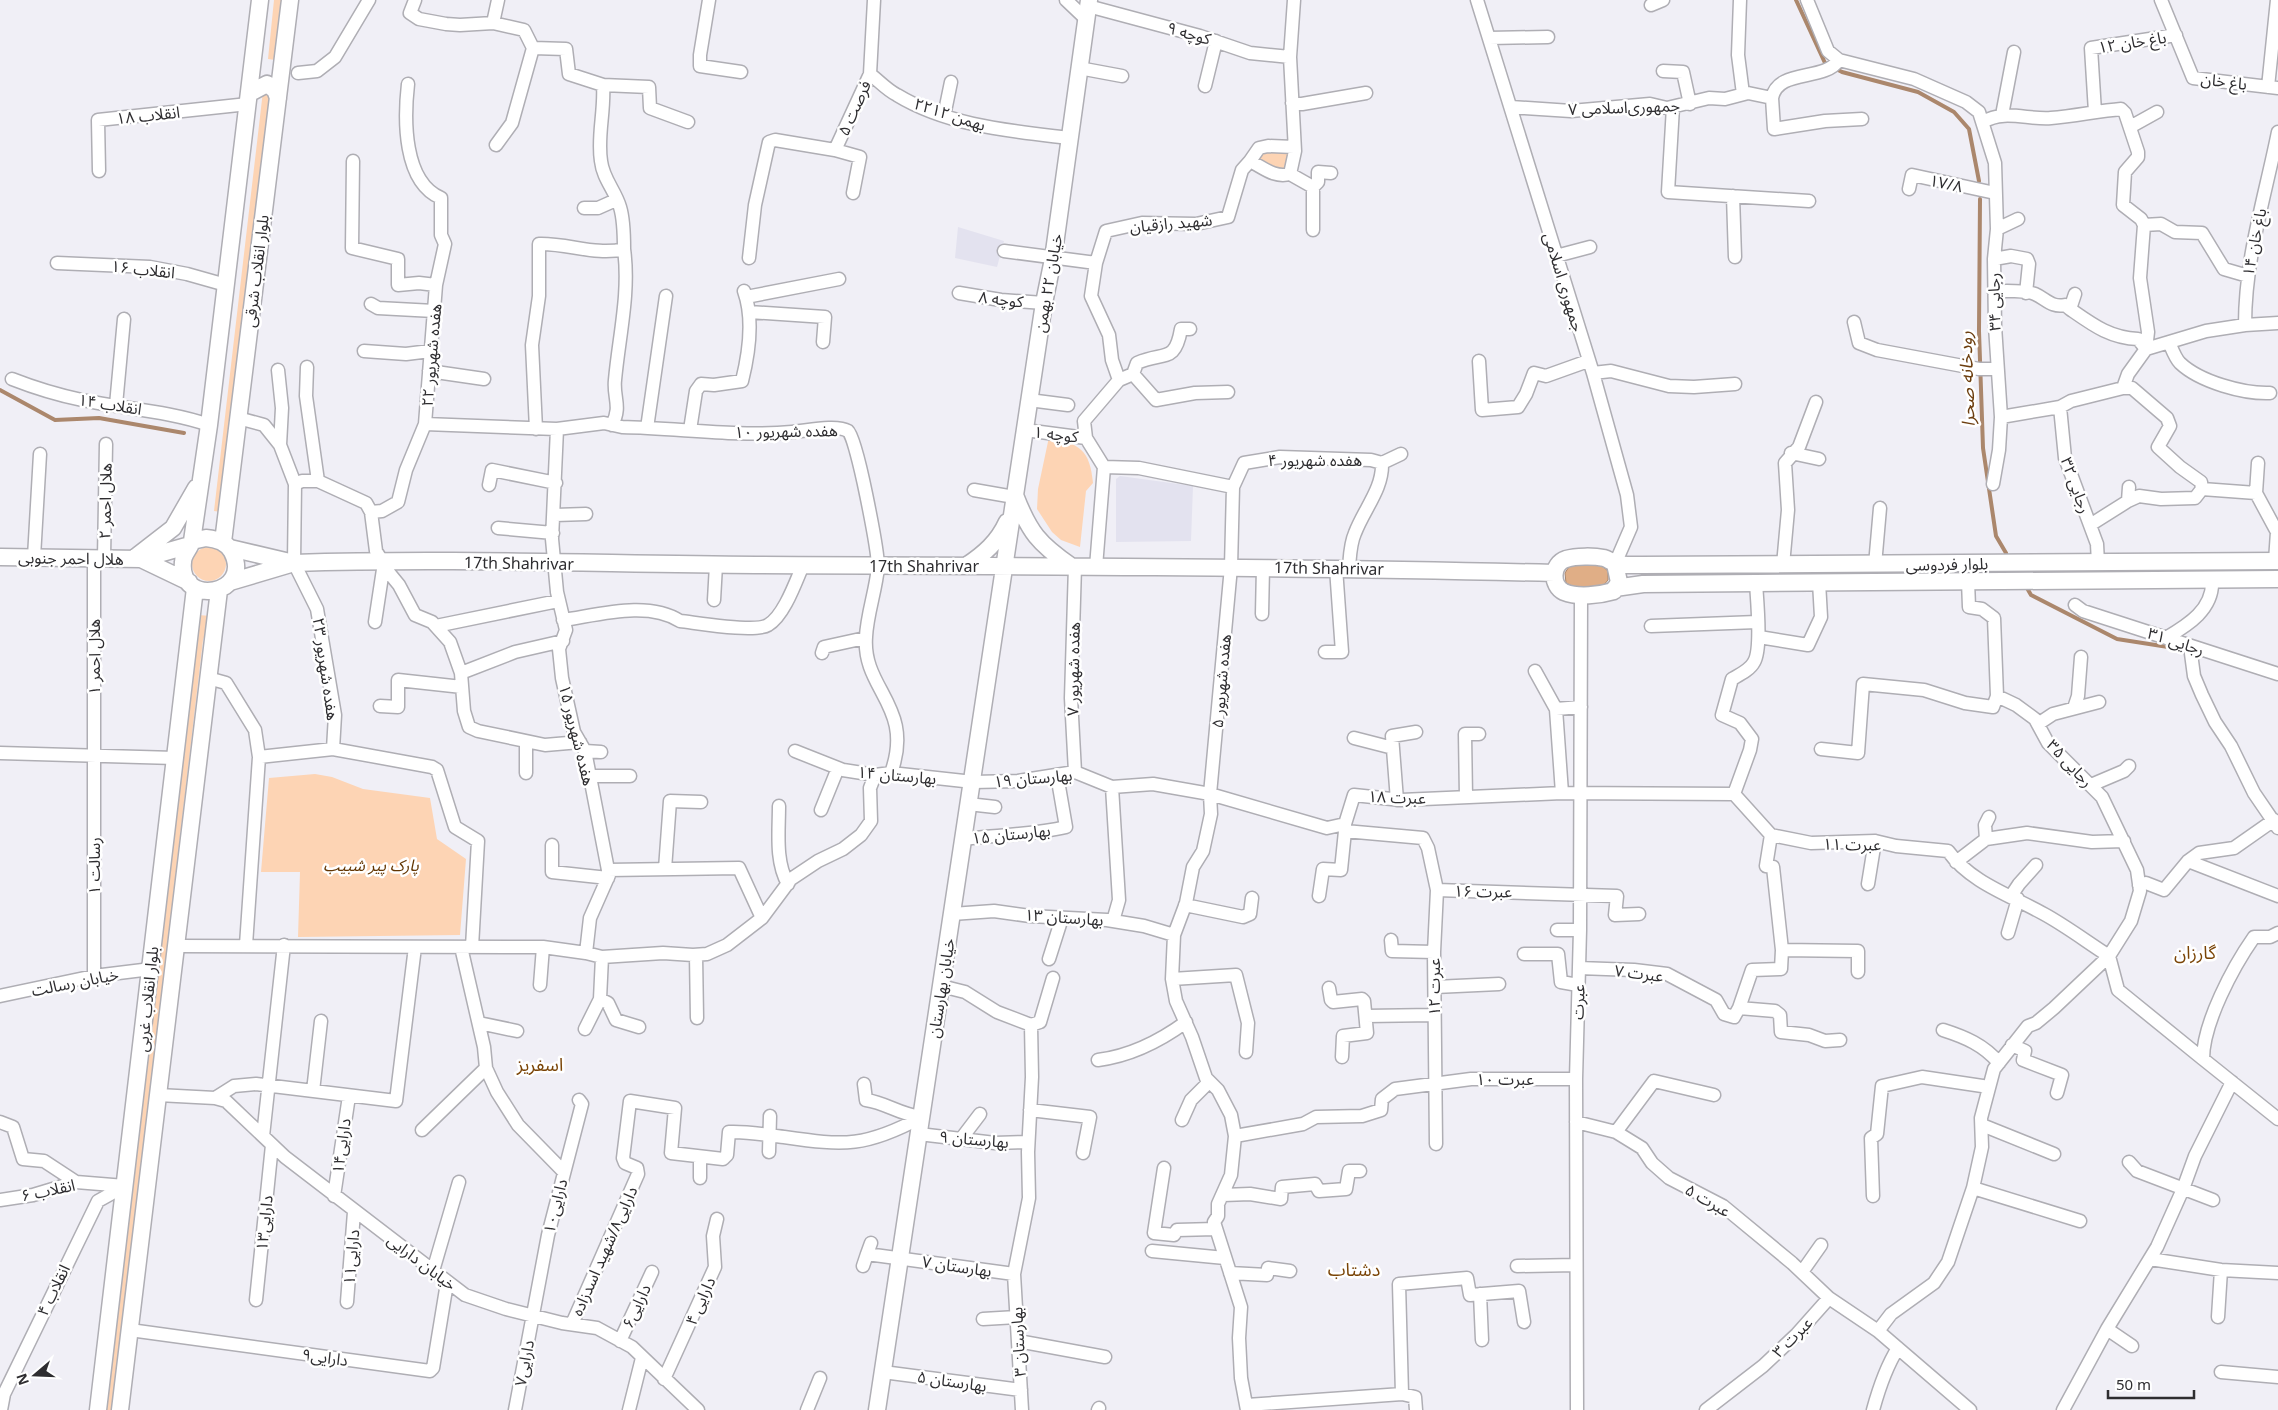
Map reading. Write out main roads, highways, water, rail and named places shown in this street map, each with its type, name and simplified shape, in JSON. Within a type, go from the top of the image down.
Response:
[{"type":"main road","name":"بلوار انقلاب شرقی","points":[[191,543],[210,425],[260,0]]},
{"type":"main road","name":"بلوار انقلاب شرقی","points":[[227,545],[238,418],[290,0]]},
{"type":"main road","name":"خیابان ۲۲ بهمن","points":[[1004,566],[1044,303],[1053,259],[1088,9]]},
{"type":"main road","points":[[254,55],[270,66],[283,60]]},
{"type":"main road","points":[[249,98],[267,84],[275,90],[278,98]]},
{"type":"main road","points":[[137,559],[173,528],[200,482]]},
{"type":"main road","points":[[966,566],[991,546],[1001,534],[1014,502]]},
{"type":"main road","points":[[1014,502],[1026,524],[1045,549],[1073,566]]},
{"type":"main road","points":[[206,538],[294,563],[211,592],[192,585],[185,576],[182,562],[191,543],[206,538]]},
{"type":"main road","name":"هلال احمر جنوبی","points":[[0,557],[137,559],[191,543]]},
{"type":"main road","points":[[225,586],[236,564],[227,545]]},
{"type":"main road","points":[[1605,558],[1615,564],[1619,573],[1619,582],[1614,591],[1605,594],[1581,595],[1567,593],[1557,587],[1554,572],[1558,564],[1566,559],[1605,558]]},
{"type":"main road","name":"هلال احمر جنوبی","points":[[137,559],[192,585]]},
{"type":"main road","name":"17th Shahrivar","points":[[294,563],[384,560],[555,564],[1231,567],[1554,572]]},
{"type":"main road","name":"بلوار فردوسی","points":[[1615,564],[1784,566],[2276,561]]},
{"type":"main road","points":[[2097,580],[2098,563]]},
{"type":"main road","name":"خیابان بهارستان","points":[[877,1410],[1004,566]]},
{"type":"main road","name":"بلوار فردوسی","points":[[1615,588],[1644,584],[2278,579]]},
{"type":"main road","name":"بلوار انقلاب غربی","points":[[98,1410],[151,969],[192,585]]},
{"type":"main road","name":"بلوار انقلاب غربی","points":[[120,1410],[208,678],[225,586]]},
{"type":"waterway","points":[[1796,0],[1825,63],[1842,72],[1918,92],[1954,112],[1969,129],[1979,181]]},
{"type":"waterway","name":"رودخانه صحرا","points":[[1980,199],[1979,331],[1983,448],[1996,536],[2006,553]]},
{"type":"waterway","points":[[0,390],[55,420],[99,418],[184,433]]},
{"type":"waterway","name":"رودخانه صحرا","points":[[2027,588],[2031,595],[2117,639],[2181,649]]},
{"type":"district","name":"گارزان","points":[[2195,953]]},
{"type":"district","name":"اسفریز","points":[[540,1065]]},
{"type":"district","name":"دشتاب","points":[[1354,1270]]},
{"type":"park label","name":"پارک پیر شبیب","points":[[371,865]]}]
